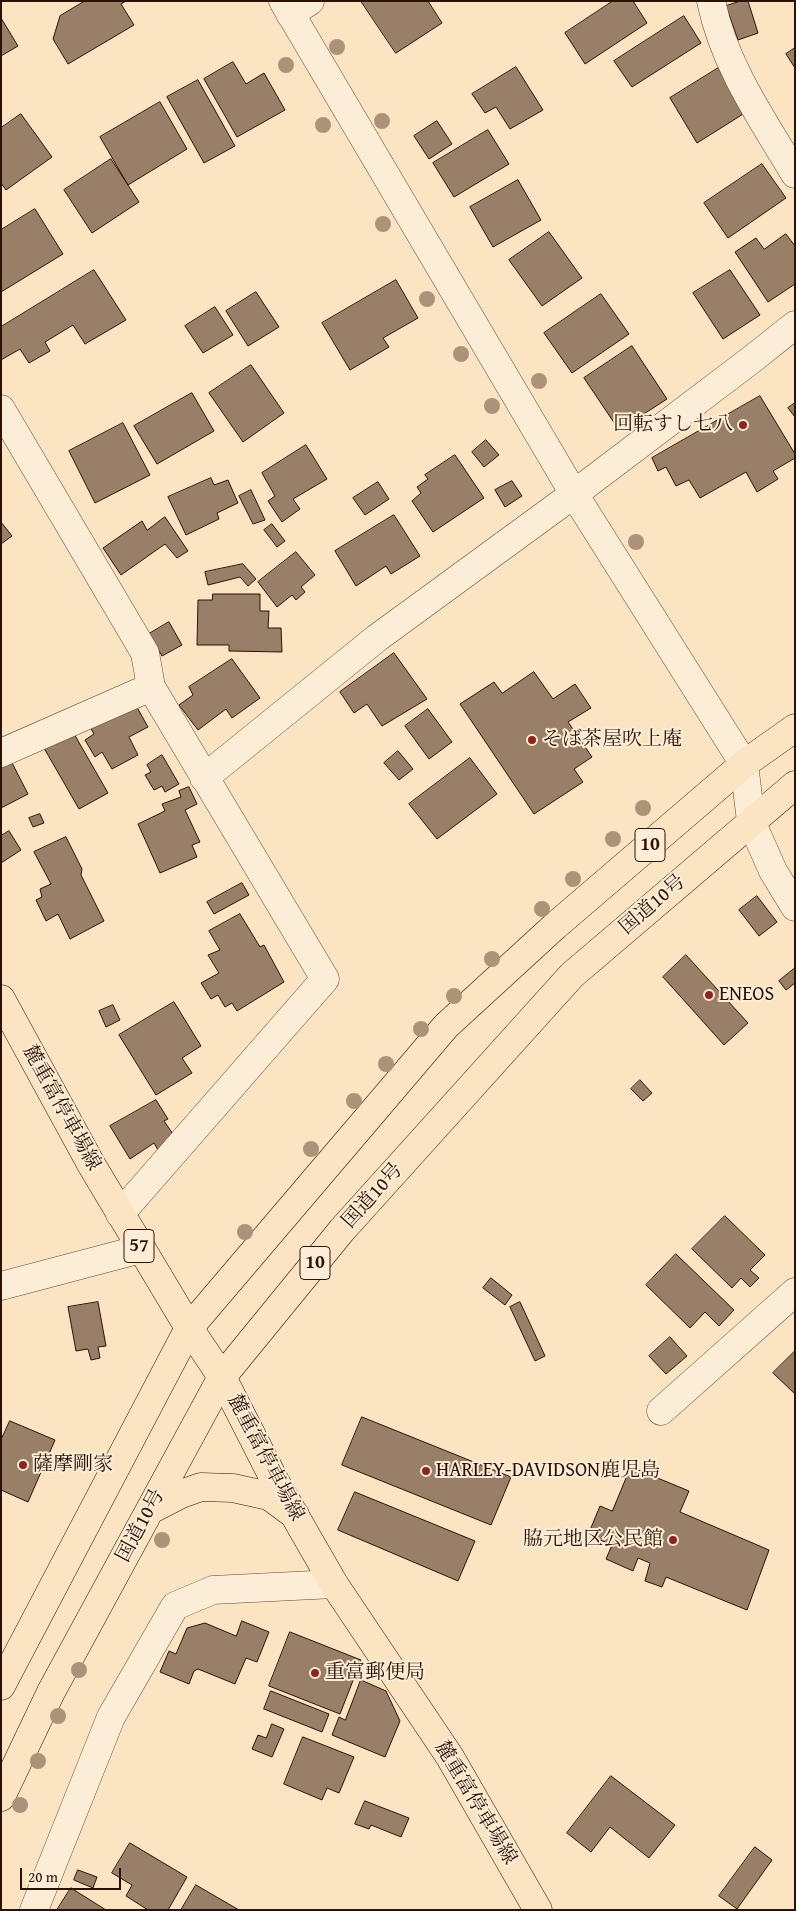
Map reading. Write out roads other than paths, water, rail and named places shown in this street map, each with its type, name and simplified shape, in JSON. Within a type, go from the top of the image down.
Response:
[{"type":"main road","name":"10","points":[[1,1686],[189,1328],[446,1026],[555,926],[744,764],[795,728]]},
{"type":"main road","name":"国道10号","points":[[1,1797],[51,1692],[222,1377],[342,1230],[572,975],[795,785]]},
{"type":"main road","name":"麓重富停車場線","points":[[1,999],[120,1214],[189,1328],[222,1377],[276,1483],[334,1584],[450,1757],[538,1910]]},
{"type":"main road","points":[[150,1510],[181,1494],[201,1487],[209,1487],[233,1488],[269,1496],[294,1515]]},
{"type":"street","points":[[711,1],[716,26],[736,76],[795,174]]},
{"type":"street","points":[[294,5],[574,494],[744,764],[751,821],[773,871],[795,907]]},
{"type":"street","points":[[204,778],[377,638],[574,494],[795,325]]},
{"type":"street","points":[[1,409],[145,653],[151,687],[325,979],[120,1214]]},
{"type":"street","points":[[1,753],[151,687]]},
{"type":"street","points":[[1,1286],[141,1249]]},
{"type":"street","points":[[661,1411],[795,1292]]},
{"type":"street","points":[[34,1910],[111,1717],[175,1606],[213,1590],[334,1584]]},
{"type":"place","name":"回転すし七八","points":[[743,425]]},
{"type":"place","name":"そば茶屋吹上庵","points":[[532,740]]},
{"type":"place","name":"ENEOS","points":[[709,995]]},
{"type":"place","name":"薩摩剛家","points":[[23,1465]]},
{"type":"place","name":"HARLEY-DAVIDSON鹿児島","points":[[426,1471]]},
{"type":"place","name":"脇元地区公民館","points":[[673,1540]]},
{"type":"place","name":"重富郵便局","points":[[315,1673]]}]
